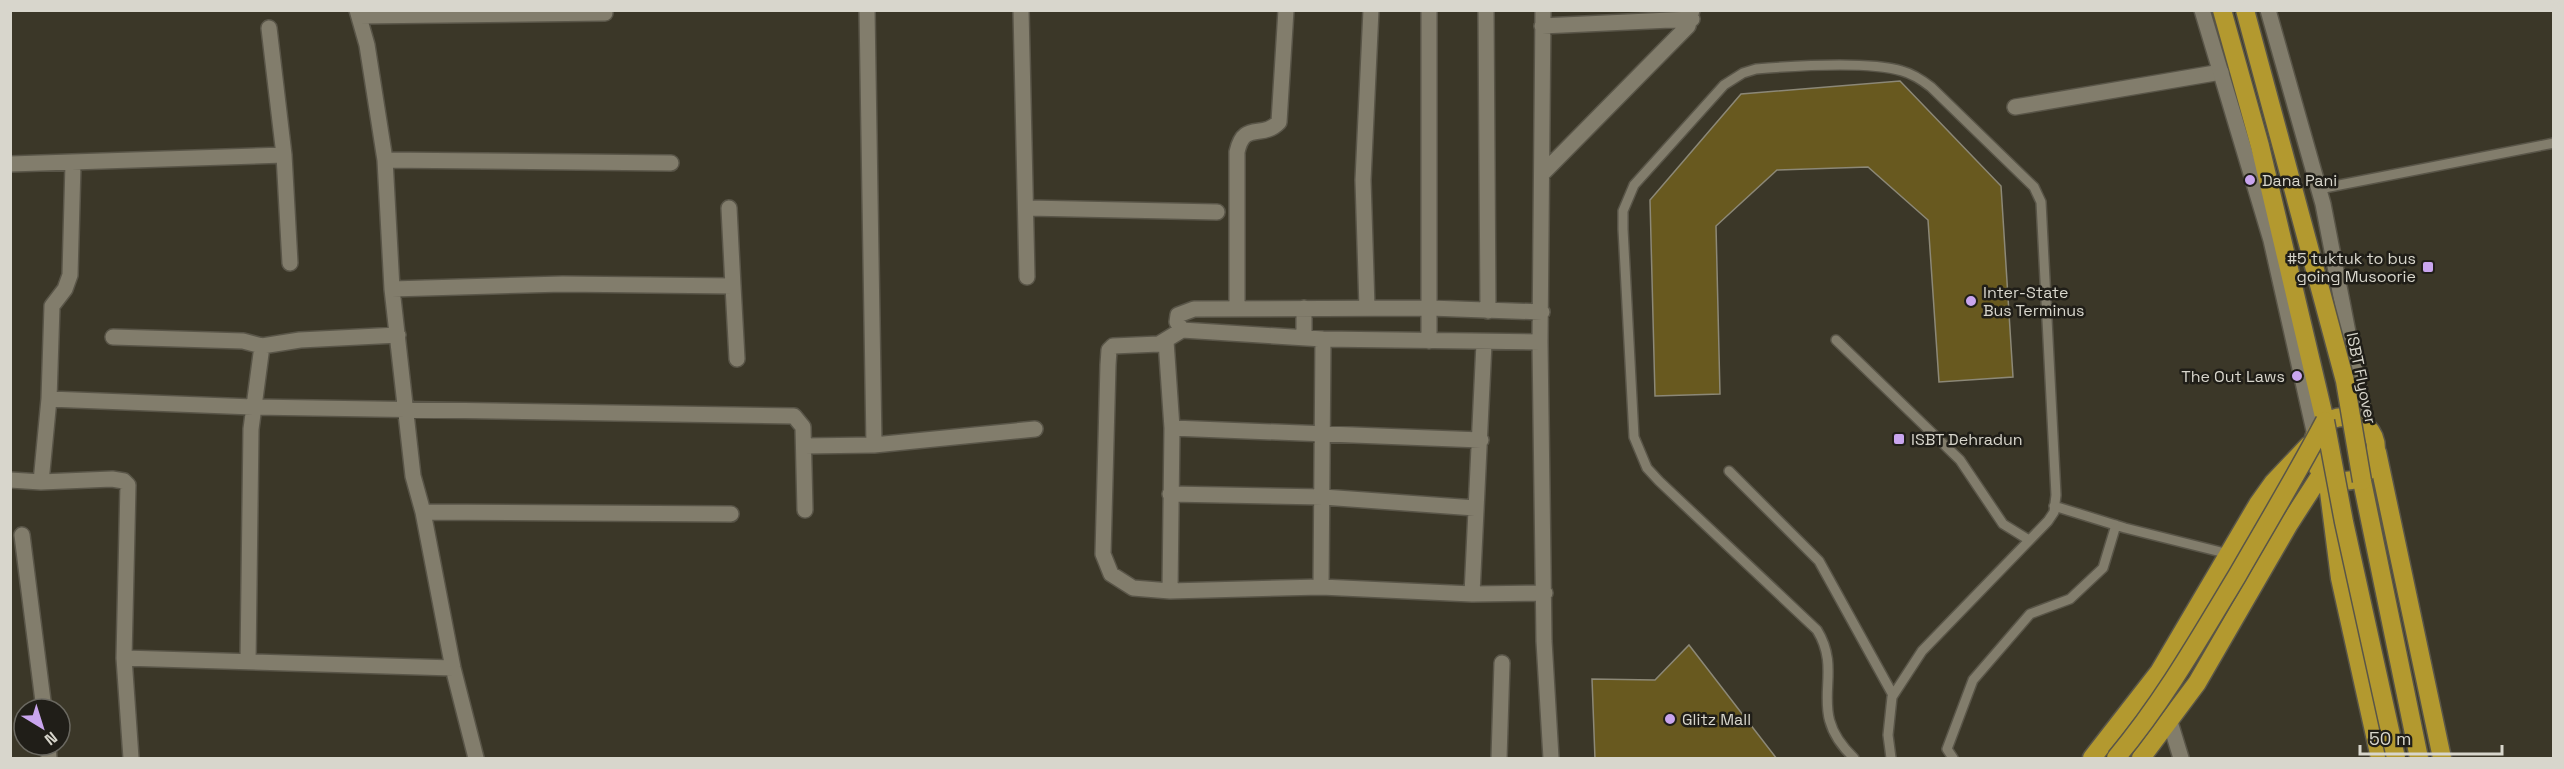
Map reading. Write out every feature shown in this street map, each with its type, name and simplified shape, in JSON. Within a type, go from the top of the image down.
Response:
[{"type":"highway","points":[[2222,10],[2260,146],[2318,433],[2344,522],[2396,759]]},
{"type":"highway","name":"ISBT Flyover","points":[[2245,10],[2345,381],[2368,518],[2419,759]]},
{"type":"highway","points":[[2116,759],[2151,713],[2188,657],[2282,503],[2321,426],[2338,417],[2348,417],[2366,425],[2373,433],[2442,759]]},
{"type":"highway","points":[[2318,433],[2313,459],[2325,475],[2340,578],[2380,759]]},
{"type":"highway","points":[[2092,759],[2159,672],[2273,483],[2318,433]]},
{"type":"highway","points":[[2325,475],[2348,481],[2358,478],[2367,472],[2377,452]]},
{"type":"highway","points":[[2141,759],[2170,722],[2208,665],[2289,524],[2325,475]]},
{"type":"street","points":[[867,10],[874,445]]},
{"type":"street","points":[[1021,10],[1028,208],[1027,277]]},
{"type":"street","points":[[1237,309],[1237,152],[1242,136],[1247,132],[1267,130],[1279,122],[1286,10]]},
{"type":"street","points":[[1367,308],[1363,180],[1371,10]]},
{"type":"street","points":[[1429,341],[1430,10]]},
{"type":"street","points":[[1486,10],[1488,311]]},
{"type":"street","points":[[2202,10],[2271,240],[2318,433]]},
{"type":"street","points":[[2268,10],[2319,189],[2366,425]]},
{"type":"street","points":[[476,759],[453,668],[423,512],[413,476],[392,289],[385,160],[367,45],[358,13],[605,13]]},
{"type":"street","points":[[1551,759],[1544,640],[1540,342],[1543,18],[1692,15]]},
{"type":"street","points":[[1542,174],[1692,15]]},
{"type":"street","points":[[269,28],[284,155],[290,262]]},
{"type":"street","points":[[2015,107],[2221,72]]},
{"type":"street","points":[[10,164],[73,164],[284,155]]},
{"type":"street","points":[[385,160],[671,163]]},
{"type":"street","points":[[41,482],[49,399],[52,306],[66,289],[70,275],[73,164]]},
{"type":"street","points":[[729,208],[737,358]]},
{"type":"street","points":[[1028,208],[1217,212]]},
{"type":"street","points":[[392,289],[563,284],[733,286]]},
{"type":"street","points":[[1304,308],[1304,337]]},
{"type":"street","points":[[1182,330],[1177,322],[1181,313],[1194,309],[1430,308],[1542,312]]},
{"type":"street","points":[[1540,342],[1323,339],[1182,330],[1166,341],[1149,345],[1115,345],[1109,350],[1103,554],[1111,574],[1126,586],[1170,591],[1321,586],[1472,594],[1545,593]]},
{"type":"street","points":[[113,337],[243,341],[262,346],[300,340],[398,335]]},
{"type":"street","points":[[1321,586],[1323,339]]},
{"type":"street","points":[[1166,341],[1172,428],[1170,591]]},
{"type":"street","points":[[1472,594],[1484,343]]},
{"type":"street","points":[[248,662],[248,500],[253,407],[262,346]]},
{"type":"street","points":[[49,399],[407,411],[794,416],[803,427],[805,510]]},
{"type":"street","points":[[1172,428],[1481,440]]},
{"type":"street","points":[[804,446],[874,445],[1035,429]]},
{"type":"street","points":[[10,480],[41,482],[112,479],[124,481],[128,485],[124,658],[131,759]]},
{"type":"street","points":[[1170,494],[1323,496],[1475,508]]},
{"type":"street","points":[[423,512],[731,514]]},
{"type":"street","points":[[22,535],[42,697]]},
{"type":"street","points":[[124,658],[453,668]]},
{"type":"street","points":[[1499,759],[1502,663]]},
{"type":"street","points":[[2170,722],[2181,759]]},
{"type":"lane","points":[[1854,759],[1838,741],[1828,724],[1828,659],[1817,630],[1659,481],[1647,468],[1634,437],[1623,229],[1625,205],[1634,185],[1724,85],[1743,73],[1770,68],[1875,66],[1902,70],[1931,87],[2034,187],[2041,202],[2054,506],[2051,517],[1934,637],[1893,695],[1888,735],[1891,759]]},
{"type":"lane","points":[[2319,189],[2553,143]]},
{"type":"lane","points":[[1836,340],[1960,460],[2002,524],[2029,540]]},
{"type":"lane","points":[[1730,471],[1819,561],[1893,695]]},
{"type":"lane","points":[[2054,506],[2116,525],[2229,554]]},
{"type":"lane","points":[[1953,759],[1947,749],[1973,680],[2030,614],[2070,599],[2103,568],[2116,525]]},
{"type":"building","name":"Inter-State Bus Terminus","points":[[1900,81],[2001,186],[2013,377],[1939,382],[1928,220],[1868,167],[1777,170],[1716,226],[1720,394],[1655,396],[1650,200],[1741,94]]},
{"type":"building","name":"Glitz Mall","points":[[1689,645],[1777,759],[1595,759],[1592,679],[1655,680]]},
{"type":"place","name":"Dana Pani","points":[[2250,180]]},
{"type":"place","name":"#5 tuktuk to bus going Musoorie","points":[[2428,267]]},
{"type":"place","name":"Inter-State Bus Terminus","points":[[1971,301]]},
{"type":"place","name":"The Out Laws","points":[[2297,376]]},
{"type":"place","name":"ISBT Dehradun","points":[[1899,439]]},
{"type":"place","name":"Glitz Mall","points":[[1670,719]]}]
